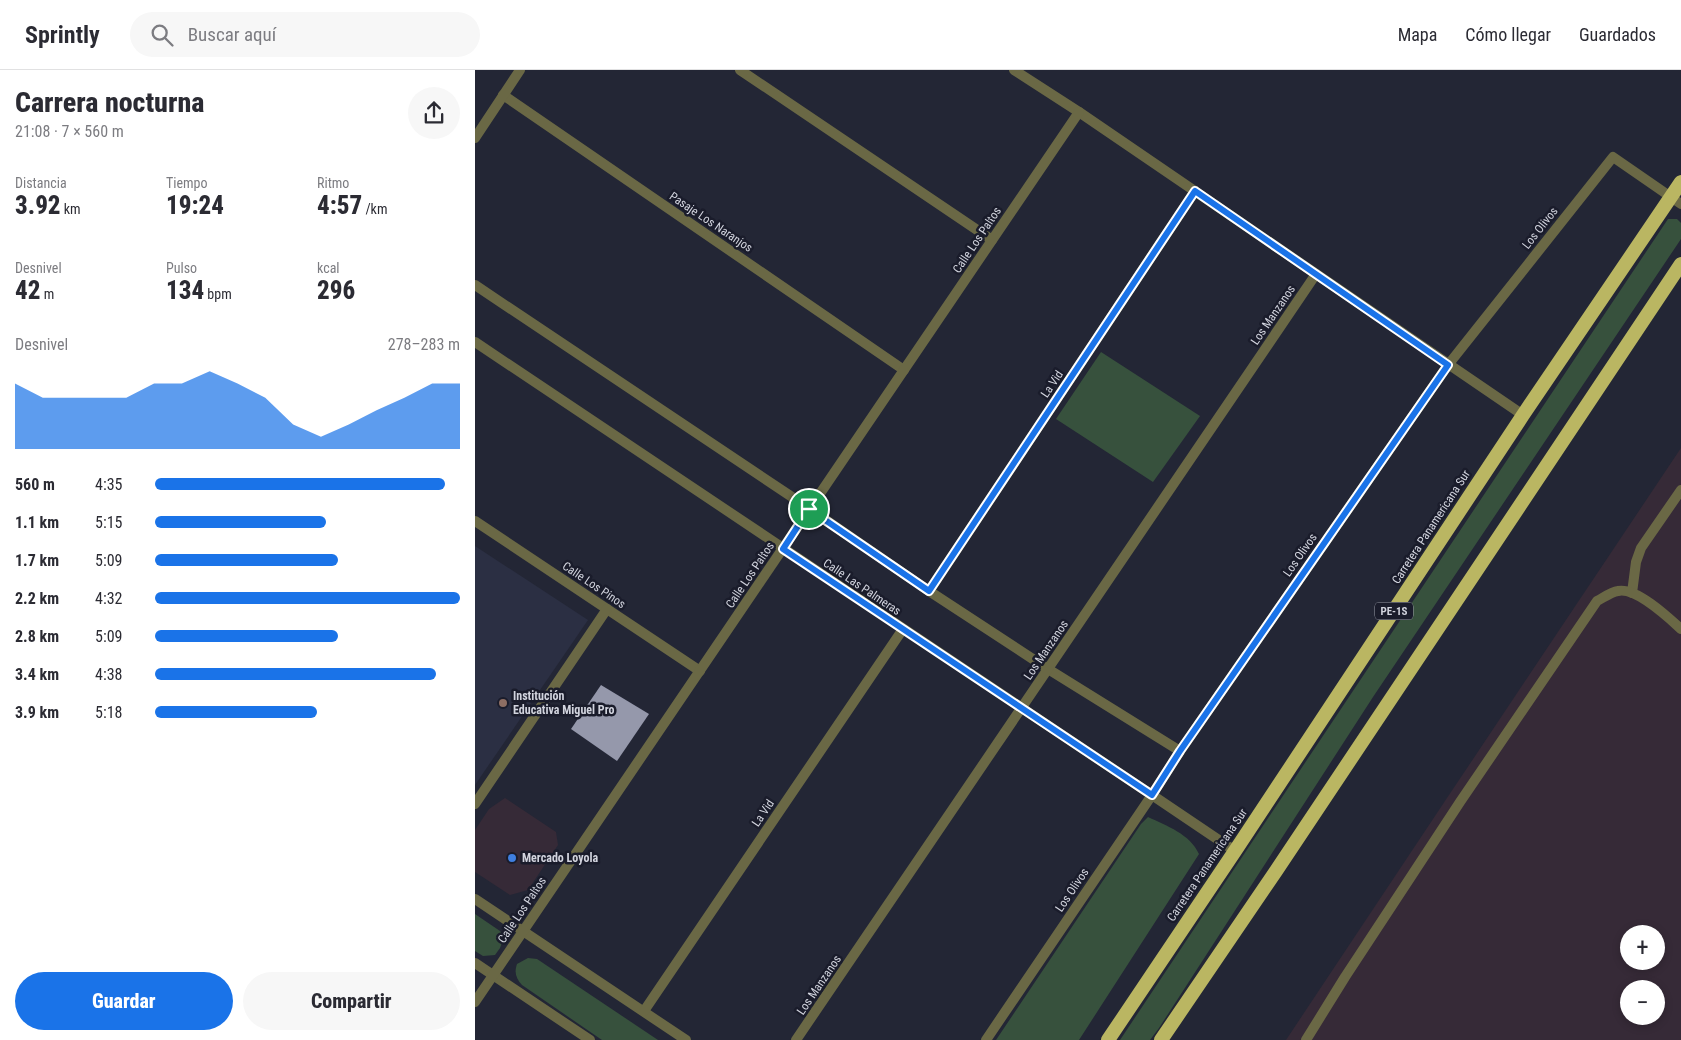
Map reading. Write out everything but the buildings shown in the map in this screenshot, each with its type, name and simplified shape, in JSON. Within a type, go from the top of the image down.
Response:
[{"type":"highway","name":"Carretera Panamericana Sur","points":[[1107,1040],[1235,852],[1523,415],[1676,200],[1681,182]]},
{"type":"highway","points":[[1161,1040],[1681,264]]},
{"type":"street","points":[[475,138],[520,70]]},
{"type":"street","points":[[740,70],[992,240]]},
{"type":"street","points":[[1014,70],[1079,112],[1523,415]]},
{"type":"street","name":"Pasaje Los Naranjos","points":[[503,95],[904,370]]},
{"type":"street","name":"Calle Los Paltos","points":[[475,1002],[1079,112]]},
{"type":"street","name":"Los Olivos","points":[[986,1040],[1180,751],[1448,365],[1613,157],[1676,200]]},
{"type":"street","name":"La Vid","points":[[929,591],[1195,191]]},
{"type":"street","name":"Los Manzanos","points":[[796,1040],[1316,274]]},
{"type":"street","points":[[475,285],[929,591],[1048,669],[1180,751]]},
{"type":"street","name":"Calle Las Palmeras","points":[[475,342],[1235,852]]},
{"type":"street","points":[[1632,593],[1636,562],[1641,548],[1681,490]]},
{"type":"street","name":"Calle Los Pinos","points":[[475,521],[700,671]]},
{"type":"street","points":[[1306,1040],[1449,819],[1597,601],[1619,590],[1632,593],[1654,605],[1681,629]]},
{"type":"street","points":[[475,804],[607,609]]},
{"type":"street","name":"La Vid","points":[[644,1011],[903,629]]},
{"type":"street","points":[[475,899],[686,1040]]},
{"type":"street","points":[[475,964],[590,1040]]},
{"type":"shaded area","points":[[1681,448],[1681,1040],[1286,1040],[1445,801]]},
{"type":"shaded area","name":"Institución Educativa Miguel Pro","points":[[475,546],[588,620],[475,785]]},
{"type":"shaded area","name":"Mercado Loyola","points":[[505,798],[556,832],[558,845],[528,890],[510,895],[475,872],[475,830],[489,809]]},
{"type":"green space","points":[[1668,219],[1677,219],[1681,223],[1681,239],[1373,697],[1159,1028],[1150,1040],[1120,1040]]},
{"type":"green space","points":[[1101,352],[1200,416],[1153,482],[1056,419]]},
{"type":"green space","points":[[1148,817],[1184,836],[1199,854],[1079,1040],[996,1040],[1141,824]]},
{"type":"green space","points":[[475,914],[500,931],[504,937],[495,955],[483,956],[475,951]]},
{"type":"green space","points":[[528,958],[537,959],[658,1040],[602,1040],[522,985],[516,975],[516,967],[517,964]]},
{"type":"place","name":"Institución Educativa Miguel Pro","points":[[503,703]]},
{"type":"place","name":"Mercado Loyola","points":[[512,858]]},
{"type":"route","points":[[1195,191],[1448,365],[1180,751],[1152,795],[783,549],[809,509],[929,591],[1195,191]]}]
